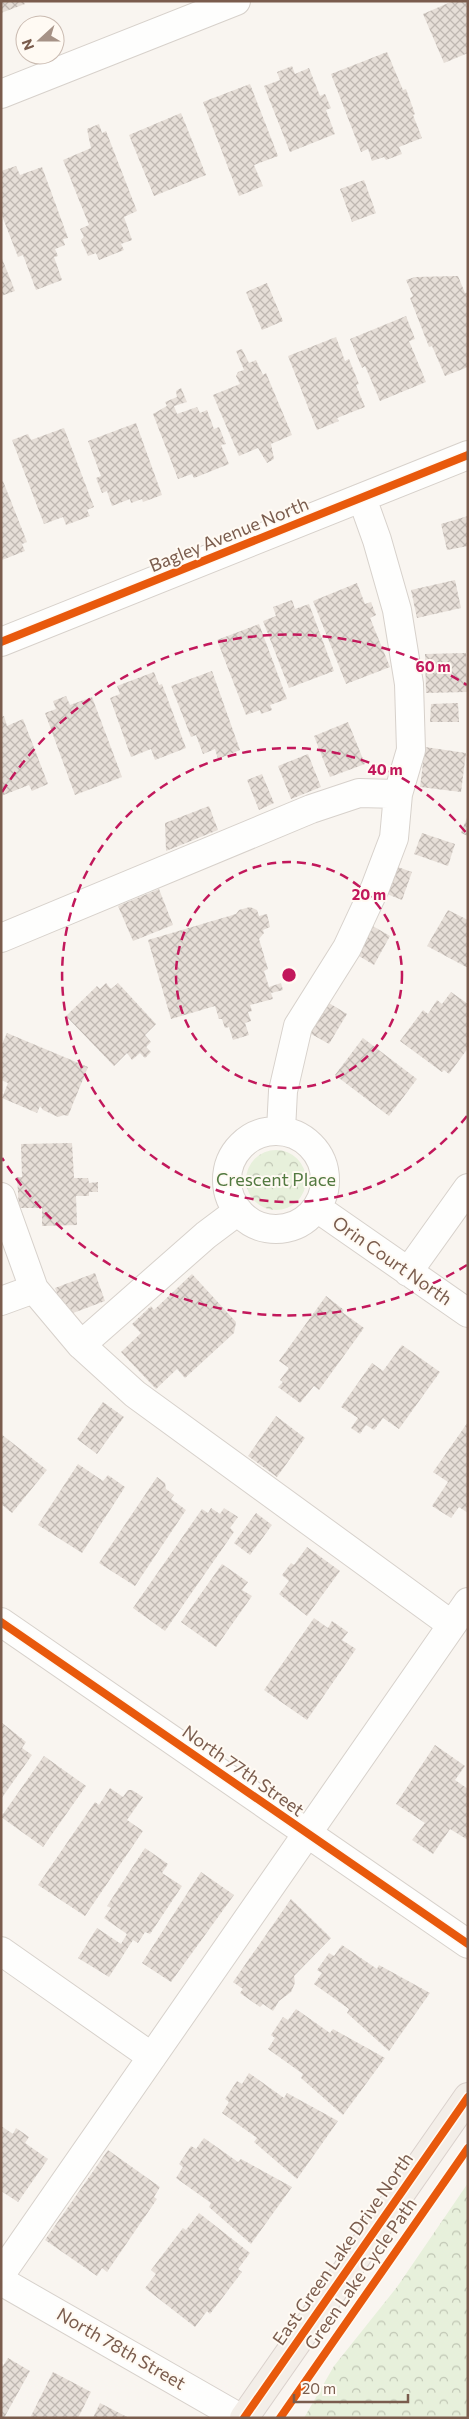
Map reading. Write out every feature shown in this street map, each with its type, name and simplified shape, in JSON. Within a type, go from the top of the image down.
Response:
[{"type":"main road","name":"East Green Lake Drive North","points":[[242,2418],[468,2097]]},
{"type":"street","points":[[1,94],[236,1]]},
{"type":"street","name":"Bagley Avenue North","points":[[1,642],[468,455]]},
{"type":"street","points":[[281,1130],[283,1091],[298,1026],[347,948],[375,888],[394,838],[398,794],[411,750],[409,684],[398,610],[362,498]]},
{"type":"street","points":[[1,938],[311,809],[359,793],[398,794]]},
{"type":"street","points":[[281,1130],[306,1140],[318,1152],[324,1168],[325,1184],[317,1208],[298,1223],[283,1228],[266,1228],[250,1222],[238,1211],[230,1197],[227,1182],[229,1166],[235,1152],[246,1141],[260,1133],[281,1130]]},
{"type":"street","points":[[408,1272],[468,1188]]},
{"type":"street","points":[[1,1197],[34,1289],[81,1345],[135,1394],[452,1625]]},
{"type":"street","name":"Orin Court North","points":[[317,1208],[468,1314]]},
{"type":"street","points":[[81,1345],[206,1235],[238,1211]]},
{"type":"street","points":[[1,1301],[34,1289]]},
{"type":"street","points":[[1,2274],[468,1602]]},
{"type":"street","name":"North 77th Street","points":[[1,1622],[468,1944]]},
{"type":"street","points":[[1,1952],[152,2057]]},
{"type":"street","name":"North 78th Street","points":[[1,2281],[242,2418]]},
{"type":"green space","name":"Crescent Place","points":[[270,1150],[282,1150],[293,1155],[301,1163],[306,1174],[304,1192],[293,1205],[282,1210],[270,1210],[259,1205],[251,1197],[246,1186],[246,1174],[251,1163],[259,1155]]},
{"type":"green space","points":[[468,2183],[468,2418],[304,2418],[334,2366],[397,2287]]},
{"type":"building","points":[[1,1],[23,1],[25,4],[1,13]]},
{"type":"building","points":[[453,1],[468,1],[468,53],[444,63],[423,14]]},
{"type":"building","points":[[387,52],[403,90],[406,89],[422,138],[399,147],[402,154],[386,160],[384,157],[372,161],[368,149],[361,152],[331,74]]},
{"type":"building","points":[[292,66],[295,74],[309,68],[320,96],[325,94],[331,108],[326,110],[335,134],[290,152],[264,86],[280,80],[277,72]]},
{"type":"building","points":[[250,84],[278,156],[254,165],[263,186],[239,196],[203,102]]},
{"type":"building","points":[[181,113],[206,175],[154,196],[129,135]]},
{"type":"building","points":[[99,124],[102,133],[106,131],[137,211],[124,217],[132,240],[121,244],[124,250],[99,260],[96,253],[88,256],[81,240],[84,237],[80,229],[89,225],[63,160],[91,148],[87,129]]},
{"type":"building","points":[[16,166],[20,175],[42,167],[68,238],[63,239],[65,245],[55,249],[58,256],[54,257],[62,280],[36,290],[23,255],[18,257],[1,213],[1,171]]},
{"type":"building","points":[[364,180],[376,213],[352,222],[340,189]]},
{"type":"building","points":[[1,256],[15,291],[1,296]]},
{"type":"building","points":[[458,276],[465,293],[468,292],[468,367],[445,376],[432,346],[429,347],[410,298],[413,296],[406,280],[415,277]]},
{"type":"building","points":[[267,283],[283,321],[262,330],[246,292]]},
{"type":"building","points":[[406,316],[415,339],[409,341],[426,382],[380,401],[365,366],[362,368],[350,339]]},
{"type":"building","points":[[336,337],[345,361],[349,359],[359,384],[356,385],[365,407],[337,418],[339,421],[317,430],[288,356]]},
{"type":"building","points":[[242,349],[249,363],[256,360],[263,375],[266,373],[292,435],[271,444],[274,459],[267,463],[258,448],[239,456],[213,395],[240,384],[236,376],[238,372],[244,370],[236,351]]},
{"type":"building","points":[[181,388],[187,402],[174,406],[177,414],[197,407],[200,413],[207,410],[214,429],[219,427],[226,444],[221,445],[229,464],[194,478],[192,474],[178,479],[153,414],[167,406],[165,402],[177,397],[176,391]]},
{"type":"building","points":[[136,423],[162,495],[143,502],[142,499],[131,503],[130,499],[112,506],[107,491],[102,493],[96,478],[101,476],[88,441]]},
{"type":"building","points":[[64,428],[94,507],[87,510],[90,516],[66,525],[63,517],[44,524],[12,440],[28,434],[31,440]]},
{"type":"building","points":[[3,481],[27,542],[22,544],[25,551],[2,560],[1,482]]},
{"type":"building","points":[[468,516],[468,546],[447,550],[441,524]]},
{"type":"building","points":[[455,580],[461,608],[417,618],[411,590]]},
{"type":"building","points":[[357,583],[365,604],[371,602],[376,615],[370,618],[390,667],[346,684],[313,601]]},
{"type":"building","points":[[292,600],[295,609],[309,604],[334,671],[289,688],[263,621],[276,616],[273,607]]},
{"type":"building","points":[[259,624],[287,699],[270,705],[272,710],[261,714],[260,710],[246,715],[217,640]]},
{"type":"building","points":[[466,653],[467,692],[426,693],[425,654]]},
{"type":"building","points":[[212,671],[240,750],[218,759],[215,749],[203,754],[196,735],[191,737],[171,686]]},
{"type":"building","points":[[154,672],[159,685],[162,684],[186,748],[155,760],[151,749],[131,757],[110,698],[120,694],[117,686]]},
{"type":"building","points":[[66,696],[70,705],[92,697],[122,777],[75,795],[45,713],[56,709],[53,701]]},
{"type":"building","points":[[458,703],[459,722],[430,722],[431,704]]},
{"type":"building","points":[[4,716],[7,726],[23,719],[48,784],[32,791],[29,785],[1,796],[1,717]]},
{"type":"building","points":[[348,722],[365,764],[330,777],[314,736]]},
{"type":"building","points":[[425,747],[466,753],[461,792],[420,787]]},
{"type":"building","points":[[308,754],[321,787],[291,799],[278,766]]},
{"type":"building","points":[[262,774],[274,803],[259,810],[247,780]]},
{"type":"building","points":[[209,806],[218,830],[166,851],[165,823]]},
{"type":"building","points":[[468,815],[468,836],[461,833]]},
{"type":"building","points":[[422,833],[455,844],[448,866],[414,854]]},
{"type":"building","points":[[392,865],[412,872],[402,900],[382,892]]},
{"type":"building","points":[[159,889],[173,925],[133,941],[118,906]]},
{"type":"building","points":[[250,907],[257,910],[259,916],[267,914],[270,927],[263,930],[264,933],[259,939],[268,969],[264,971],[269,987],[281,983],[283,990],[271,993],[273,999],[250,1005],[252,1011],[248,1012],[251,1021],[245,1023],[249,1035],[233,1040],[229,1027],[225,1028],[222,1019],[219,1019],[215,1006],[171,1019],[148,940],[236,914],[239,910]]},
{"type":"building","points":[[448,910],[468,920],[468,968],[427,946]]},
{"type":"building","points":[[371,925],[390,936],[374,965],[354,953]]},
{"type":"building","points":[[106,983],[111,989],[118,983],[156,1024],[145,1035],[151,1042],[146,1047],[151,1052],[145,1058],[140,1053],[132,1060],[127,1053],[114,1066],[66,1016],[97,986],[100,989]]},
{"type":"building","points":[[451,992],[468,1004],[468,1048],[449,1074],[444,1070],[442,1072],[400,1041],[423,1010],[428,1014],[437,1000],[442,1004]]},
{"type":"building","points":[[324,1000],[347,1014],[329,1044],[306,1031]]},
{"type":"building","points":[[7,1033],[88,1067],[68,1116],[58,1117],[43,1110],[40,1106],[37,1113],[2,1098],[8,1083],[1,1080],[1,1046]]},
{"type":"building","points":[[363,1038],[417,1079],[389,1116],[335,1075]]},
{"type":"building","points":[[72,1143],[74,1178],[88,1178],[89,1183],[98,1182],[98,1192],[89,1192],[89,1196],[76,1196],[77,1225],[42,1226],[42,1208],[19,1208],[17,1177],[22,1177],[21,1144]]},
{"type":"building","points":[[95,1273],[105,1301],[65,1316],[55,1288]]},
{"type":"building","points":[[192,1274],[236,1322],[234,1333],[185,1378],[177,1369],[156,1389],[121,1352],[141,1333],[132,1324],[151,1306],[154,1310]]},
{"type":"building","points":[[326,1296],[344,1310],[342,1312],[364,1328],[319,1390],[314,1386],[300,1403],[278,1387],[283,1382],[280,1380],[289,1368],[279,1361]]},
{"type":"building","points":[[402,1345],[440,1372],[399,1429],[383,1418],[374,1430],[366,1425],[360,1434],[351,1428],[358,1418],[341,1407],[372,1363],[383,1371]]},
{"type":"building","points":[[103,1402],[124,1417],[97,1454],[77,1439]]},
{"type":"building","points":[[276,1416],[305,1438],[277,1477],[248,1456]]},
{"type":"building","points":[[468,1422],[468,1513],[459,1507],[451,1518],[432,1506],[448,1482],[433,1472]]},
{"type":"building","points":[[1,1434],[47,1470],[12,1513],[1,1504]]},
{"type":"building","points":[[78,1464],[103,1481],[108,1475],[125,1487],[82,1553],[38,1525]]},
{"type":"building","points":[[157,1477],[165,1483],[166,1489],[174,1495],[171,1499],[186,1510],[135,1586],[99,1563]]},
{"type":"building","points":[[211,1508],[220,1514],[224,1508],[238,1517],[230,1528],[234,1532],[165,1631],[133,1608],[202,1509],[208,1513]]},
{"type":"building","points":[[256,1513],[272,1525],[250,1555],[234,1543]]},
{"type":"building","points":[[307,1547],[340,1571],[307,1616],[279,1594],[289,1581],[282,1575],[291,1563],[294,1565]]},
{"type":"building","points":[[222,1564],[248,1582],[242,1590],[252,1596],[216,1647],[181,1622]]},
{"type":"building","points":[[314,1618],[328,1628],[332,1621],[348,1632],[342,1640],[356,1649],[307,1720],[264,1690]]},
{"type":"building","points":[[1,1722],[26,1742],[22,1748],[32,1755],[1,1799]]},
{"type":"building","points":[[435,1745],[465,1766],[455,1780],[468,1789],[468,1840],[450,1829],[433,1854],[412,1840],[425,1823],[396,1804]]},
{"type":"building","points":[[44,1756],[86,1786],[43,1847],[1,1817]]},
{"type":"building","points":[[110,1788],[123,1797],[128,1790],[132,1790],[143,1797],[127,1820],[143,1831],[85,1916],[38,1885],[95,1802],[99,1805]]},
{"type":"building","points":[[145,1848],[168,1864],[162,1873],[182,1886],[150,1934],[145,1932],[138,1943],[133,1940],[109,1977],[78,1958],[97,1928],[121,1944],[127,1934],[104,1918],[111,1908],[107,1906]]},
{"type":"building","points":[[201,1872],[234,1895],[171,1982],[142,1963]]},
{"type":"building","points":[[291,1899],[331,1938],[294,1976],[295,1983],[291,1992],[279,2001],[273,2011],[263,2004],[260,2007],[240,1993],[243,1989],[233,1982]]},
{"type":"building","points":[[342,1945],[377,1969],[379,1965],[430,1993],[389,2051],[347,2013],[349,2009],[314,1984],[322,1973],[317,1970],[329,1953],[334,1956]]},
{"type":"building","points":[[296,2009],[330,2033],[333,2029],[385,2058],[343,2115],[301,2078],[303,2074],[268,2049],[275,2038],[271,2035],[283,2017],[288,2020]]},
{"type":"building","points":[[249,2073],[284,2098],[287,2093],[338,2121],[297,2179],[254,2142],[257,2138],[222,2113],[229,2102],[225,2099],[237,2081],[242,2084]]},
{"type":"building","points":[[1,2126],[13,2134],[16,2128],[29,2137],[25,2143],[48,2159],[18,2202],[1,2191]]},
{"type":"building","points":[[204,2138],[238,2162],[241,2159],[292,2187],[251,2244],[209,2207],[211,2203],[176,2178],[183,2167],[179,2164],[191,2146],[196,2149]]},
{"type":"building","points":[[108,2150],[160,2187],[154,2197],[157,2199],[107,2272],[102,2268],[97,2276],[45,2240]]},
{"type":"building","points":[[199,2213],[250,2253],[238,2269],[242,2272],[210,2314],[207,2311],[195,2327],[145,2288],[156,2274],[151,2270],[183,2228],[186,2230]]},
{"type":"building","points":[[8,2358],[30,2371],[4,2418],[1,2418],[1,2365],[3,2366]]},
{"type":"building","points":[[53,2372],[91,2392],[78,2418],[30,2418]]},
{"type":"building","points":[[100,2403],[129,2418],[93,2418]]},
{"type":"cycle path","points":[[1,642],[468,455]]},
{"type":"cycle path","points":[[1,1622],[468,1944]]},
{"type":"cycle path","name":"Green Lake Cycle Path","points":[[244,2418],[468,2097]]},
{"type":"cycle path","name":"Green Lake Cycle Path","points":[[280,2418],[468,2148]]}]
